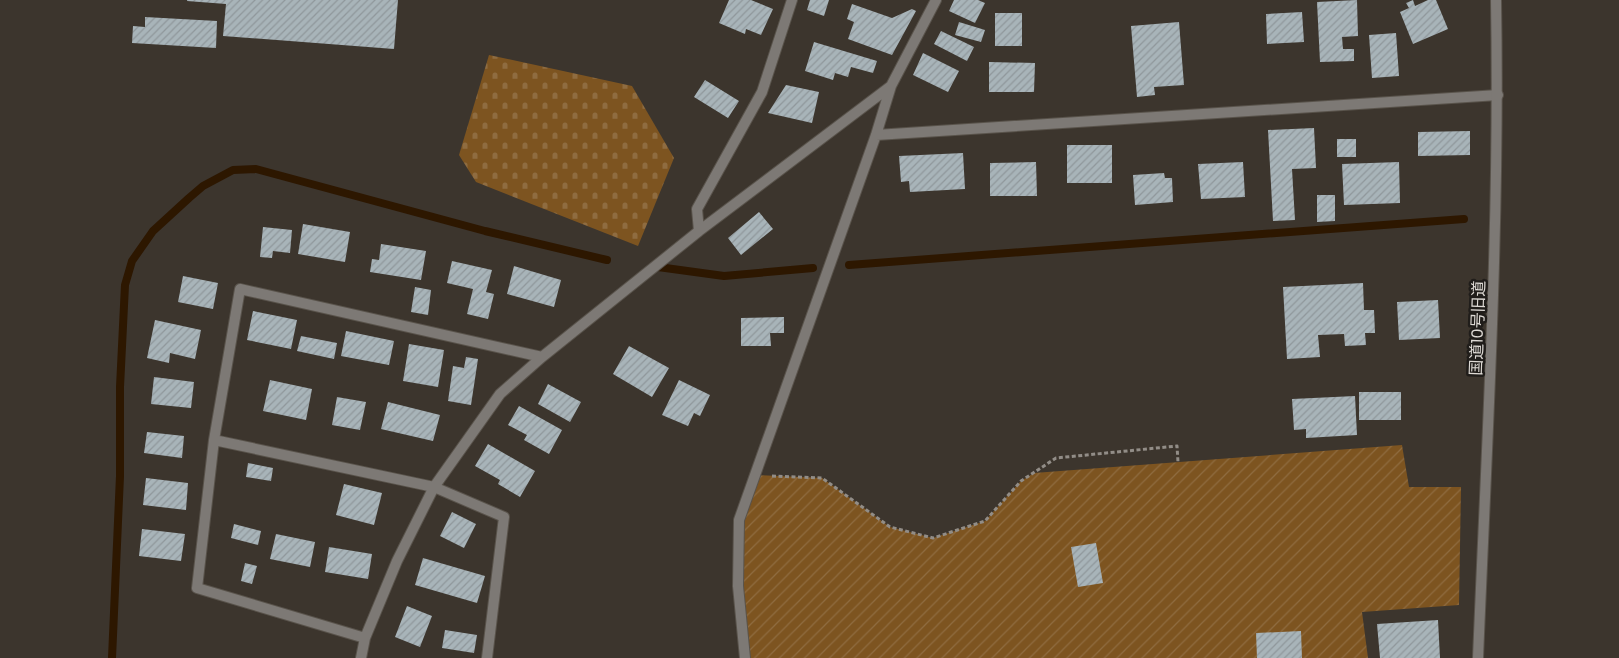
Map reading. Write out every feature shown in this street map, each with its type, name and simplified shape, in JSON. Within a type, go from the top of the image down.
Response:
[{"type":"street","points":[[699,230],[697,209],[762,92],[792,0]]},
{"type":"street","points":[[746,658],[738,586],[739,520],[876,135],[890,86],[936,0]]},
{"type":"street","name":"国道10号旧道","points":[[1478,658],[1495,254],[1498,95],[1496,0]]},
{"type":"street","points":[[361,658],[365,638],[397,561],[434,487],[500,394],[542,357],[699,230],[890,86]]},
{"type":"street","points":[[876,135],[1498,95]]},
{"type":"street","points":[[365,638],[197,588],[214,440],[240,289],[542,357]]},
{"type":"street","points":[[214,440],[434,487],[504,518],[488,658]]},
{"type":"path","points":[[754,475],[822,478],[890,527],[933,538],[985,521],[1021,481],[1056,458],[1176,446],[1178,462]]},
{"type":"green space","points":[[489,55],[632,86],[674,158],[638,246],[476,182],[459,155]]},
{"type":"green space","points":[[1402,445],[1409,487],[1461,487],[1459,605],[1362,612],[1368,658],[745,658],[739,520],[754,475],[822,478],[890,527],[933,538],[985,521],[1021,481],[1034,473]]},
{"type":"building","points":[[187,0],[398,0],[394,49],[223,36],[226,4]]},
{"type":"building","points":[[729,0],[751,0],[773,9],[761,35],[746,29],[745,34],[719,23]]},
{"type":"building","points":[[810,0],[829,0],[824,16],[807,10]]},
{"type":"building","points":[[954,0],[978,0],[985,3],[975,23],[949,11]]},
{"type":"building","points":[[1357,0],[1358,36],[1342,37],[1343,49],[1354,49],[1354,61],[1320,62],[1317,2]]},
{"type":"building","points":[[1413,0],[1415,6],[1428,0],[1436,0],[1448,29],[1413,44],[1400,12],[1409,8],[1406,3]]},
{"type":"building","points":[[852,4],[892,18],[912,9],[916,11],[892,55],[848,39],[854,22],[847,19]]},
{"type":"building","points":[[1302,12],[1304,42],[1267,44],[1266,14]]},
{"type":"building","points":[[995,13],[1022,13],[1022,46],[995,46]]},
{"type":"building","points":[[145,17],[217,21],[216,48],[132,43],[133,26],[145,27]]},
{"type":"building","points":[[959,22],[985,30],[981,42],[955,35]]},
{"type":"building","points":[[1179,22],[1184,85],[1154,87],[1155,95],[1137,97],[1131,26]]},
{"type":"building","points":[[941,31],[974,47],[967,61],[934,44]]},
{"type":"building","points":[[1396,33],[1399,76],[1372,78],[1369,35]]},
{"type":"building","points":[[814,42],[877,61],[873,73],[851,67],[848,77],[835,73],[833,80],[805,71]]},
{"type":"building","points":[[923,53],[959,71],[948,92],[913,75]]},
{"type":"building","points":[[989,62],[1035,63],[1034,92],[989,92]]},
{"type":"building","points":[[705,80],[739,101],[728,118],[694,97]]},
{"type":"building","points":[[786,85],[819,92],[812,123],[768,113]]},
{"type":"building","points":[[1314,128],[1316,168],[1292,169],[1295,220],[1273,221],[1268,130]]},
{"type":"building","points":[[1470,131],[1470,155],[1418,156],[1418,132]]},
{"type":"building","points":[[1337,139],[1356,139],[1356,157],[1337,157]]},
{"type":"building","points":[[1067,145],[1112,145],[1112,183],[1067,183]]},
{"type":"building","points":[[963,153],[965,189],[910,192],[909,181],[901,182],[899,156]]},
{"type":"building","points":[[1036,162],[1037,196],[990,196],[990,163]]},
{"type":"building","points":[[1243,162],[1245,197],[1201,199],[1198,164]]},
{"type":"building","points":[[1399,162],[1400,203],[1344,205],[1342,164]]},
{"type":"building","points":[[1164,173],[1165,178],[1172,178],[1173,202],[1135,205],[1133,175]]},
{"type":"building","points":[[1317,195],[1335,195],[1335,221],[1317,222]]},
{"type":"building","points":[[759,212],[773,229],[741,255],[728,238]]},
{"type":"building","points":[[303,224],[350,232],[345,262],[298,254]]},
{"type":"building","points":[[263,227],[292,230],[290,253],[273,251],[272,258],[260,257]]},
{"type":"building","points":[[381,244],[426,251],[421,280],[370,272],[372,259],[379,260]]},
{"type":"building","points":[[452,261],[492,270],[486,292],[494,294],[488,319],[467,314],[473,289],[447,283]]},
{"type":"building","points":[[514,266],[561,280],[554,307],[507,294]]},
{"type":"building","points":[[183,276],[218,283],[213,309],[178,302]]},
{"type":"building","points":[[1363,283],[1364,310],[1374,310],[1375,333],[1365,333],[1366,345],[1345,346],[1344,334],[1318,335],[1320,357],[1287,359],[1283,287]]},
{"type":"building","points":[[415,287],[431,290],[428,315],[411,312]]},
{"type":"building","points":[[1438,300],[1440,338],[1399,340],[1397,302]]},
{"type":"building","points":[[253,311],[297,320],[291,349],[247,340]]},
{"type":"building","points":[[784,317],[784,333],[770,333],[771,346],[741,346],[741,318]]},
{"type":"building","points":[[155,320],[201,330],[195,359],[170,353],[169,363],[147,358]]},
{"type":"building","points":[[346,331],[394,341],[389,365],[341,356]]},
{"type":"building","points":[[301,336],[337,343],[334,359],[297,351]]},
{"type":"building","points":[[409,344],[444,350],[438,387],[403,381]]},
{"type":"building","points":[[629,346],[669,368],[652,397],[613,374]]},
{"type":"building","points":[[466,357],[478,359],[471,405],[448,401],[453,366],[464,368]]},
{"type":"building","points":[[154,377],[194,382],[191,408],[151,404]]},
{"type":"building","points":[[270,380],[312,389],[306,420],[263,411]]},
{"type":"building","points":[[679,380],[710,395],[700,416],[694,413],[688,426],[662,415]]},
{"type":"building","points":[[548,384],[581,402],[570,422],[538,404]]},
{"type":"building","points":[[1359,392],[1401,392],[1401,420],[1359,420]]},
{"type":"building","points":[[1355,396],[1357,435],[1306,438],[1306,429],[1294,430],[1292,399]]},
{"type":"building","points":[[337,397],[366,402],[360,430],[332,425]]},
{"type":"building","points":[[388,402],[440,415],[433,441],[381,429]]},
{"type":"building","points":[[519,406],[562,430],[549,454],[524,440],[527,435],[508,425]]},
{"type":"building","points":[[147,432],[184,436],[182,458],[144,453]]},
{"type":"building","points":[[488,444],[535,471],[520,497],[498,484],[500,480],[475,466]]},
{"type":"building","points":[[248,463],[273,468],[271,481],[246,477]]},
{"type":"building","points":[[146,478],[188,483],[186,510],[143,505]]},
{"type":"building","points":[[344,484],[382,493],[374,525],[336,515]]},
{"type":"building","points":[[452,512],[476,524],[464,548],[440,536]]},
{"type":"building","points":[[234,524],[261,531],[258,545],[231,538]]},
{"type":"building","points":[[142,529],[185,534],[181,561],[139,556]]},
{"type":"building","points":[[276,534],[315,542],[310,567],[270,559]]},
{"type":"building","points":[[1096,543],[1103,583],[1078,587],[1071,547]]},
{"type":"building","points":[[329,547],[372,554],[368,579],[325,572]]},
{"type":"building","points":[[423,558],[485,576],[477,603],[415,585]]},
{"type":"building","points":[[245,563],[257,566],[252,584],[241,581]]},
{"type":"building","points":[[407,606],[432,616],[420,647],[395,637]]},
{"type":"building","points":[[1438,620],[1440,658],[1380,658],[1377,624]]},
{"type":"building","points":[[445,630],[477,635],[474,653],[442,648]]},
{"type":"building","points":[[1301,631],[1302,658],[1257,658],[1256,633]]},
{"type":"waterway","points":[[112,658],[120,476],[120,387],[125,285],[132,261],[153,231],[203,186],[233,170],[256,169],[485,231],[607,260]]},
{"type":"waterway","points":[[849,265],[1464,219]]},
{"type":"waterway","points":[[658,267],[724,276],[813,268]]}]
